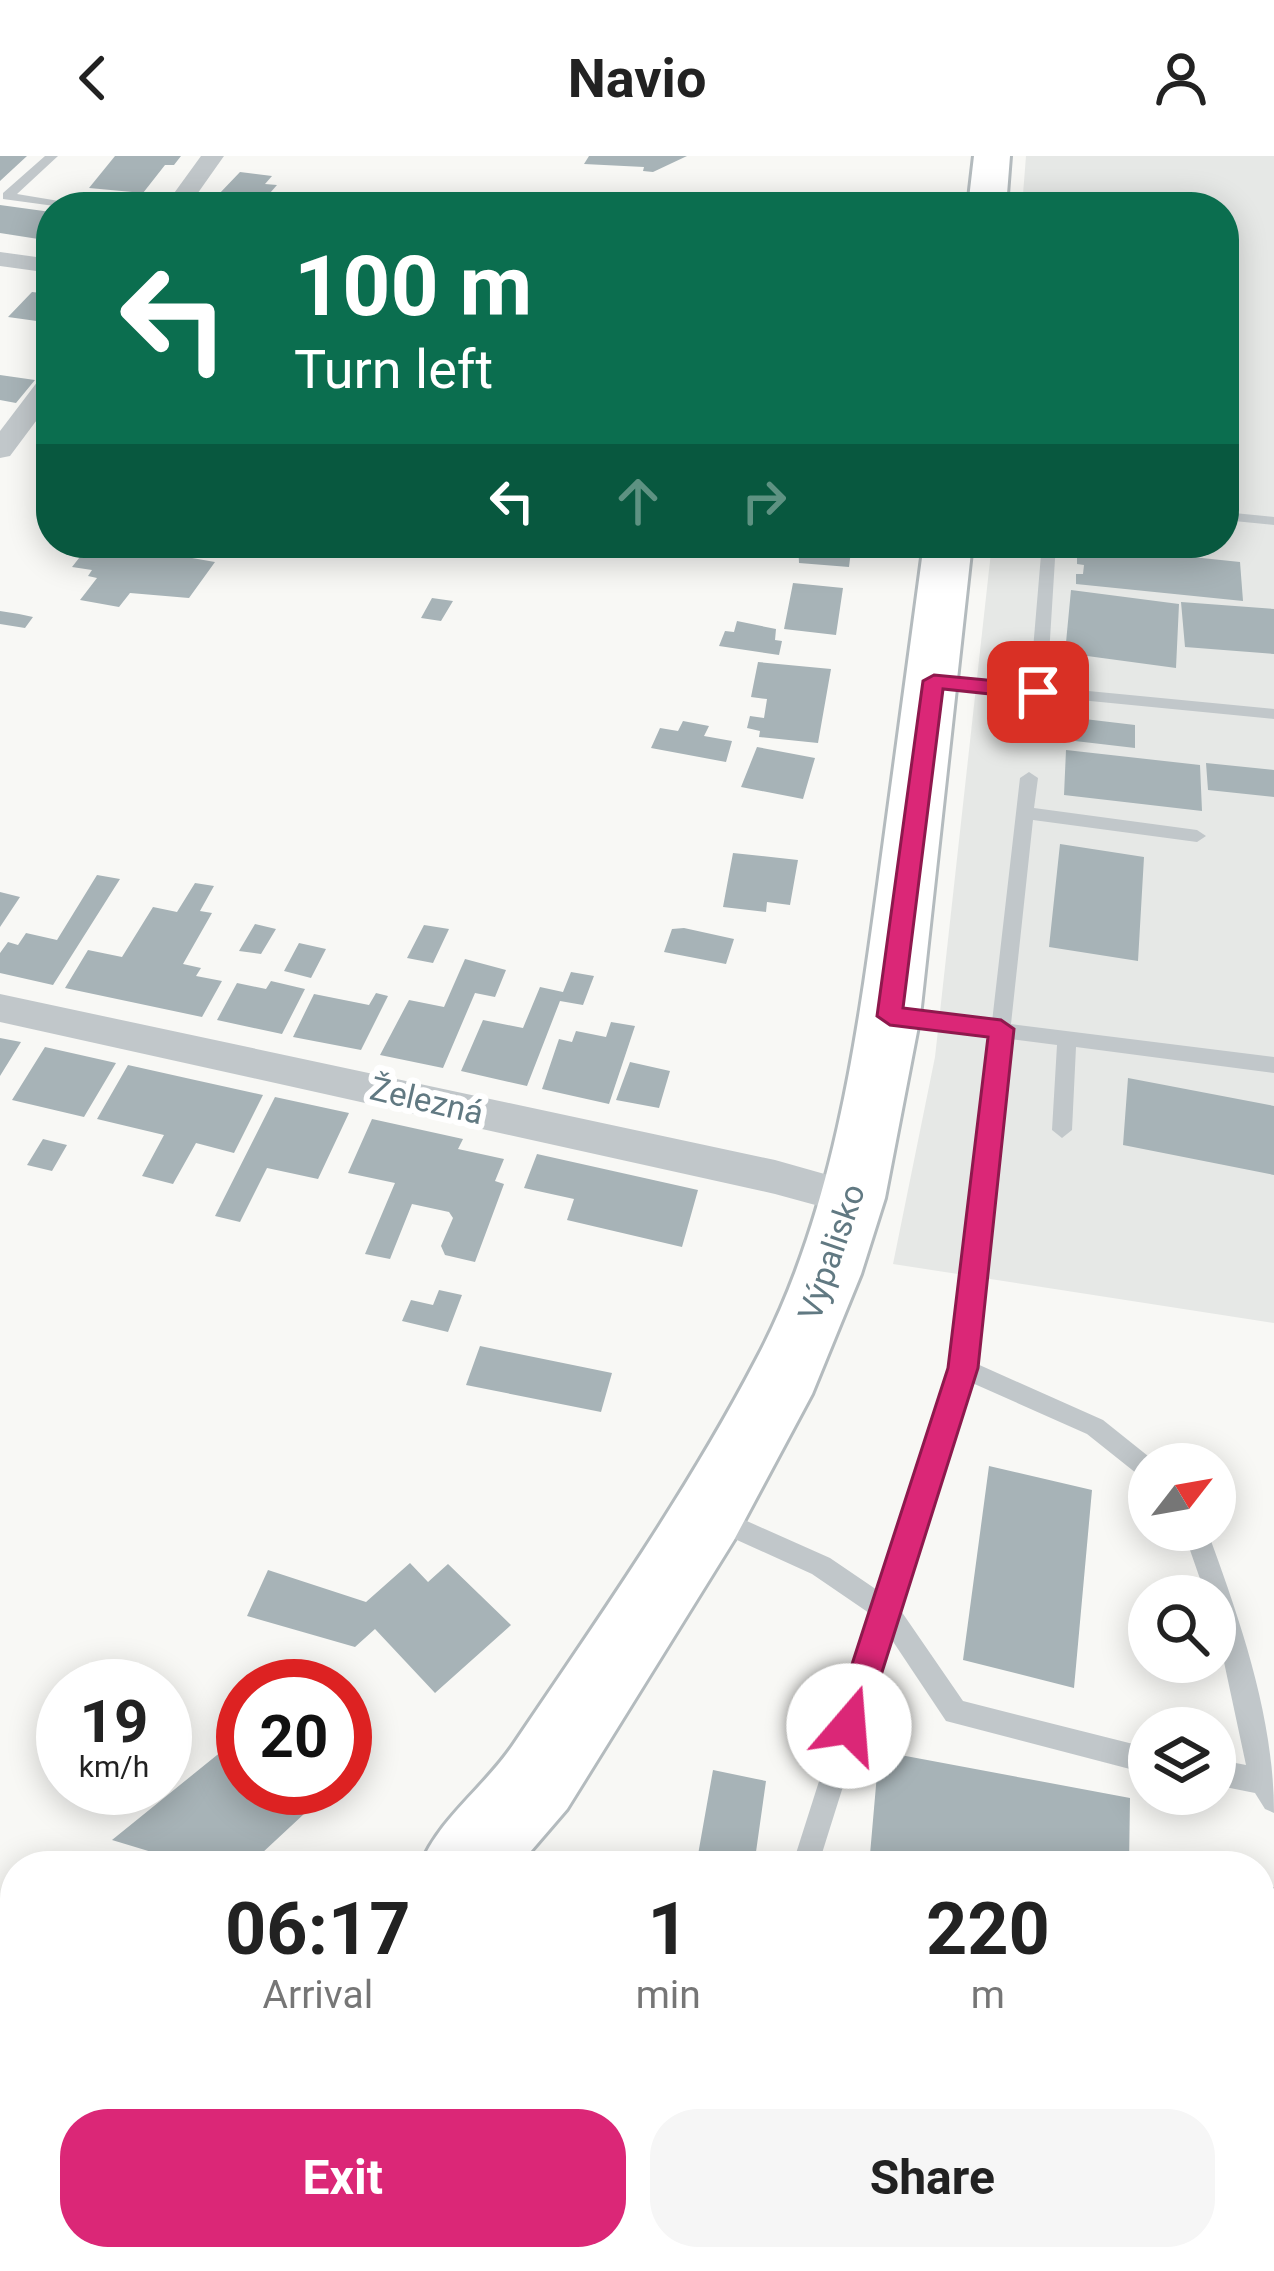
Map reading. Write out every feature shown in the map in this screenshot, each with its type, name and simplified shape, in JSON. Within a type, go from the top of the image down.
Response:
[{"type":"main road","points":[[988,192],[992,156]]},
{"type":"main road","name":"Výpalisko","points":[[475,1851],[538,1780],[708,1515],[787,1372],[852,1198],[890,1016],[946,558]]},
{"type":"street","points":[[187,192],[213,156]]},
{"type":"street","points":[[0,259],[36,264]]},
{"type":"street","points":[[0,450],[36,403]]},
{"type":"street","name":"Železná","points":[[0,1008],[730,1167],[852,1198]]},
{"type":"lane","points":[[36,200],[7,196],[52,156]]},
{"type":"lane","points":[[1239,518],[1274,521]]},
{"type":"lane","points":[[1038,692],[1048,558]]},
{"type":"lane","points":[[934,681],[1274,714]]},
{"type":"lane","points":[[810,1851],[963,1368],[1029,778]]},
{"type":"lane","points":[[1026,813],[1197,836]]},
{"type":"lane","points":[[890,1016],[1274,1065]]},
{"type":"lane","points":[[1062,1130],[1067,1038]]},
{"type":"lane","points":[[963,1368],[1095,1427],[1128,1453]]},
{"type":"lane","points":[[708,1515],[821,1566],[887,1611],[955,1712],[1128,1756]]},
{"type":"lane","points":[[1207,1551],[1269,1790]]},
{"type":"lane","points":[[1236,1779],[1269,1790]]},
{"type":"shaded area","points":[[1026,156],[1274,156],[1274,1323],[893,1264],[935,1057],[990,558],[1239,558],[1239,192],[1023,192]]},
{"type":"building","points":[[0,156],[27,156],[0,181]]},
{"type":"building","points":[[115,156],[181,156],[174,165],[165,165],[144,192],[89,188]]},
{"type":"building","points":[[589,156],[687,156],[653,172],[643,171],[644,167],[584,164]]},
{"type":"building","points":[[240,172],[272,176],[265,184],[277,185],[271,192],[221,192]]},
{"type":"building","points":[[0,205],[36,210],[36,239],[0,233]]},
{"type":"building","points":[[32,292],[36,292],[36,321],[8,317]]},
{"type":"building","points":[[0,375],[35,380],[16,403],[0,400]]},
{"type":"building","points":[[79,558],[215,562],[189,598],[130,593],[119,607],[80,600],[97,578],[88,576],[92,570],[72,567]]},
{"type":"building","points":[[799,558],[850,558],[849,567],[799,563]]},
{"type":"building","points":[[1077,558],[1240,562],[1243,601],[1076,584],[1076,574],[1083,574],[1084,565],[1077,564]]},
{"type":"building","points":[[793,583],[843,588],[836,635],[784,629]]},
{"type":"building","points":[[1071,590],[1179,604],[1176,668],[1065,653]]},
{"type":"building","points":[[432,598],[453,601],[441,621],[421,618]]},
{"type":"building","points":[[1181,602],[1274,609],[1274,654],[1185,647]]},
{"type":"building","points":[[0,611],[33,617],[25,628],[0,624]]},
{"type":"building","points":[[737,621],[776,629],[775,640],[782,641],[779,655],[719,646],[725,631],[734,632]]},
{"type":"building","points":[[758,662],[831,669],[818,743],[759,737],[760,731],[747,728],[750,716],[764,718],[767,699],[751,697]]},
{"type":"building","points":[[1076,718],[1135,725],[1135,748],[1075,741]]},
{"type":"building","points":[[683,721],[709,726],[704,736],[732,741],[726,762],[651,748],[660,728],[678,731]]},
{"type":"building","points":[[757,747],[815,758],[803,799],[741,787]]},
{"type":"building","points":[[1066,750],[1200,765],[1202,811],[1064,795]]},
{"type":"building","points":[[1206,763],[1274,770],[1274,797],[1208,790]]},
{"type":"building","points":[[1060,844],[1144,857],[1138,961],[1049,947]]},
{"type":"building","points":[[733,853],[798,860],[790,905],[767,902],[766,912],[723,907]]},
{"type":"building","points":[[97,875],[120,879],[53,985],[0,973],[0,953],[8,942],[18,945],[26,933],[57,940]]},
{"type":"building","points":[[195,883],[214,886],[200,911],[212,913],[183,964],[201,968],[196,976],[222,981],[202,1017],[65,988],[88,950],[122,957],[153,907],[177,912]]},
{"type":"building","points":[[0,892],[20,897],[0,927]]},
{"type":"building","points":[[255,924],[276,929],[261,954],[239,951]]},
{"type":"building","points":[[424,925],[449,929],[433,963],[407,958]]},
{"type":"building","points":[[672,929],[734,939],[726,964],[664,952]]},
{"type":"building","points":[[299,943],[326,949],[311,978],[284,971]]},
{"type":"building","points":[[465,959],[506,970],[495,997],[475,993],[443,1068],[380,1055],[409,1000],[444,1007]]},
{"type":"building","points":[[571,972],[594,976],[583,1005],[560,1001],[527,1086],[461,1071],[483,1020],[523,1028],[540,987],[563,992]]},
{"type":"building","points":[[271,981],[305,989],[282,1034],[217,1020],[237,983],[266,989]]},
{"type":"building","points":[[376,993],[388,996],[361,1050],[293,1037],[314,994],[369,1005]]},
{"type":"building","points":[[611,1022],[635,1026],[609,1104],[542,1089],[559,1039],[572,1042],[576,1031],[606,1037]]},
{"type":"building","points":[[0,1038],[21,1042],[0,1076]]},
{"type":"building","points":[[45,1047],[116,1063],[84,1117],[12,1100]]},
{"type":"building","points":[[630,1062],[670,1071],[659,1108],[616,1100]]},
{"type":"building","points":[[128,1065],[263,1095],[234,1153],[196,1143],[173,1184],[142,1176],[164,1135],[97,1119]]},
{"type":"building","points":[[1128,1078],[1274,1106],[1274,1175],[1123,1145]]},
{"type":"building","points":[[275,1097],[349,1113],[318,1179],[267,1168],[240,1222],[215,1216]]},
{"type":"building","points":[[372,1119],[463,1139],[458,1149],[504,1159],[495,1181],[504,1184],[475,1262],[445,1255],[441,1246],[453,1218],[449,1212],[412,1204],[390,1259],[365,1254],[395,1183],[348,1173]]},
{"type":"building","points":[[43,1139],[67,1145],[52,1171],[27,1165]]},
{"type":"building","points":[[537,1154],[698,1190],[682,1247],[567,1220],[574,1199],[524,1188]]},
{"type":"building","points":[[439,1290],[462,1295],[448,1332],[402,1321],[411,1300],[433,1305]]},
{"type":"building","points":[[480,1346],[612,1373],[601,1412],[466,1385]]},
{"type":"building","points":[[989,1466],[1092,1490],[1074,1688],[963,1660]]},
{"type":"building","points":[[410,1563],[428,1582],[448,1564],[511,1625],[435,1693],[375,1629],[355,1647],[247,1616],[268,1570],[366,1602]]},
{"type":"building","points":[[879,1751],[1128,1798],[1129,1851],[870,1851]]},
{"type":"building","points":[[216,1756],[216,1815],[303,1815],[264,1851],[148,1851],[112,1840],[143,1815],[192,1815],[192,1775]]},
{"type":"building","points":[[713,1770],[766,1781],[756,1851],[699,1851]]},
{"type":"route","points":[[849,1726],[963,1368],[1001,1029],[890,1016],[934,681],[1038,692]]}]
